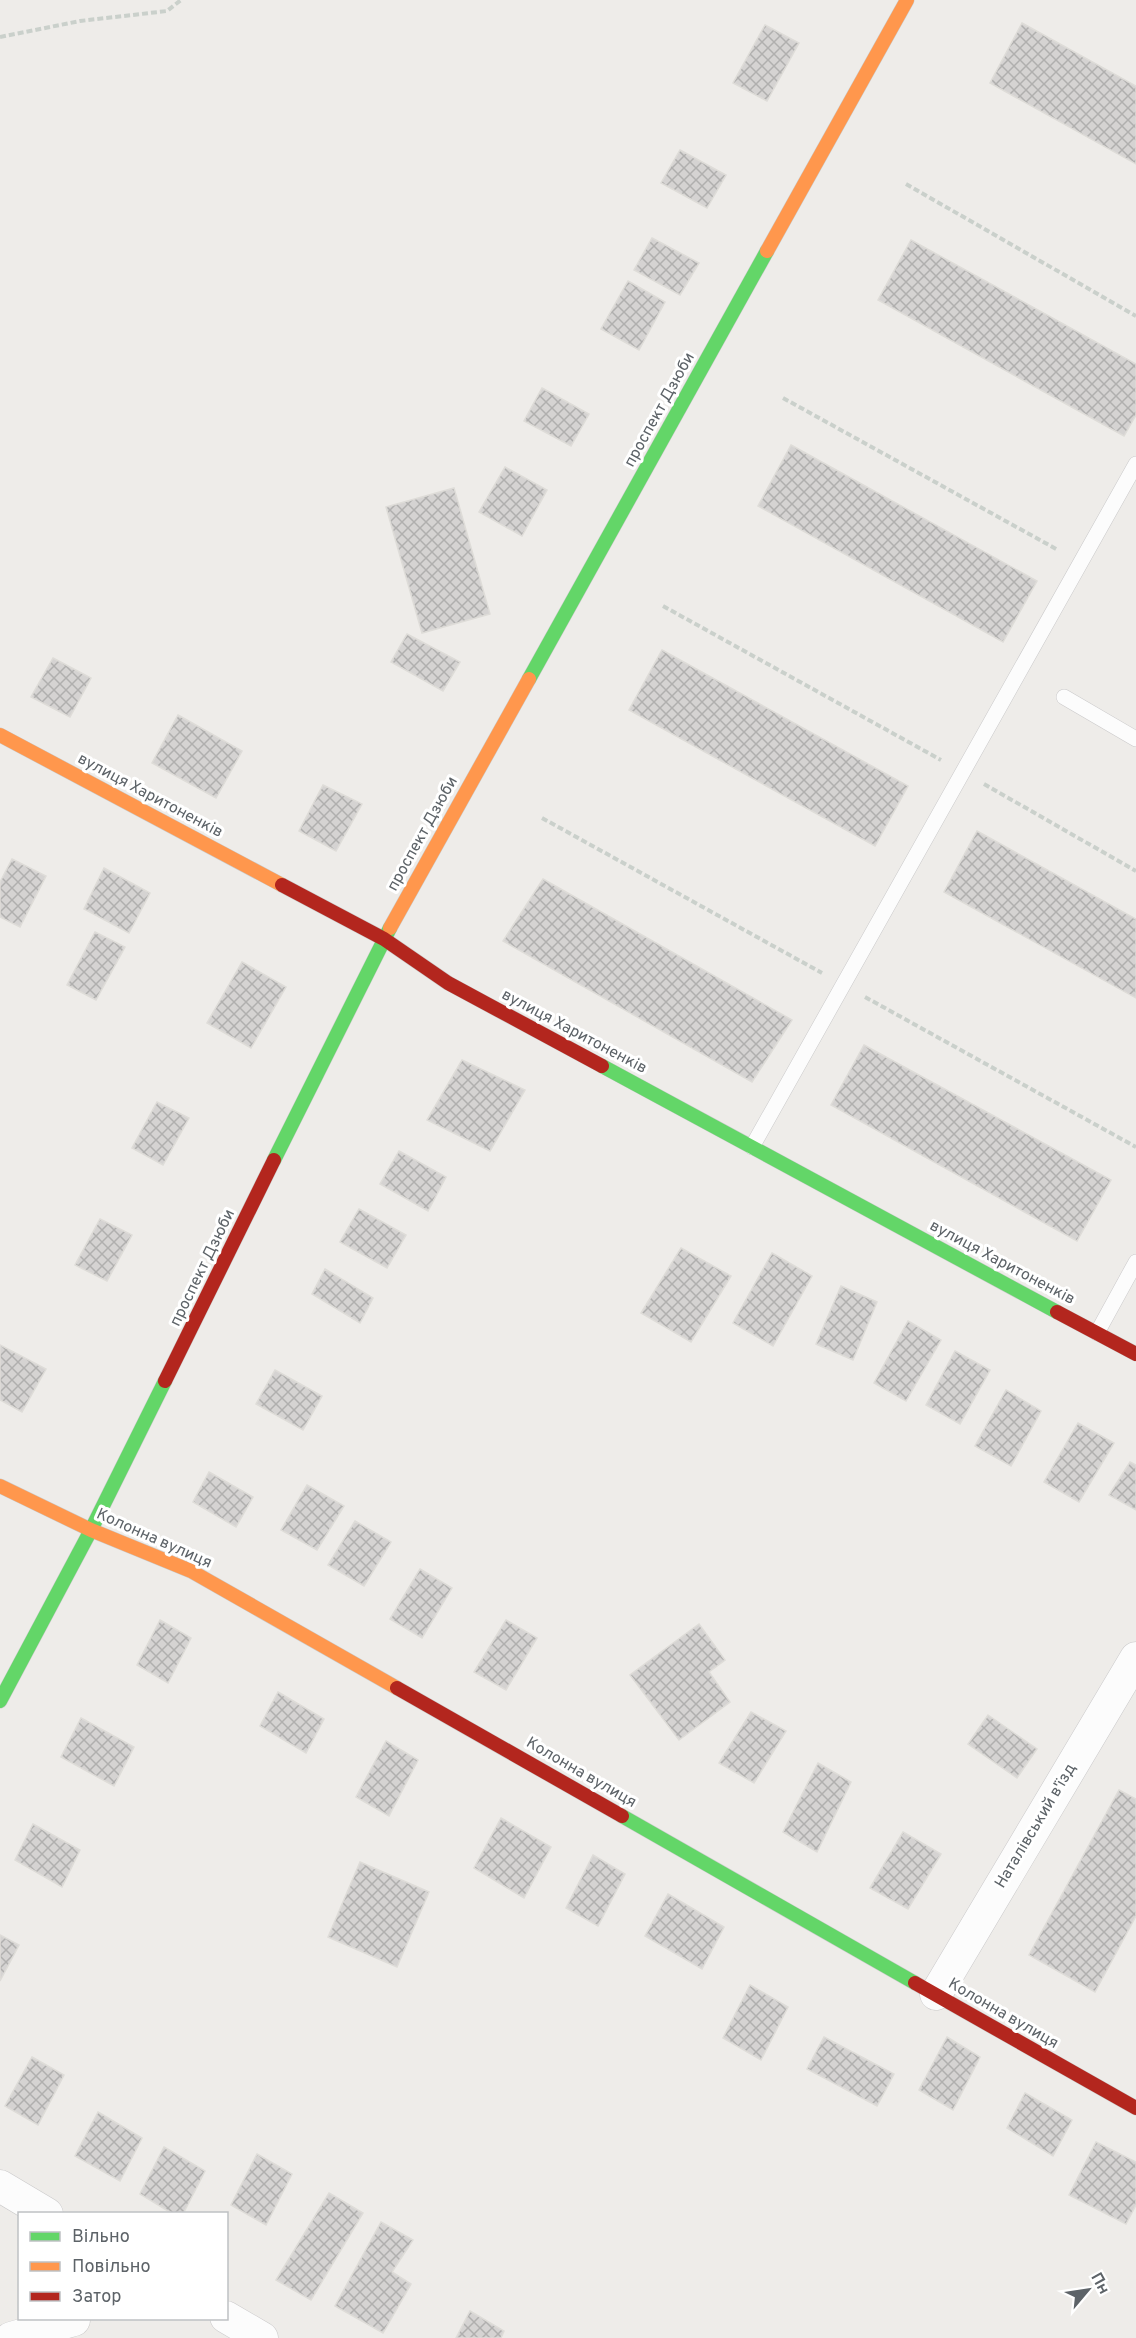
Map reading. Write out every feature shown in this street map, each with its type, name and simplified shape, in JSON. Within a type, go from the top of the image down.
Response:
[{"type":"street","name":"проспект Дзюби","points":[[0,1701],[91,1530],[384,939],[908,0]]},
{"type":"street","name":"вулиця Харитоненків","points":[[0,735],[384,939],[448,983],[1136,1354]]},
{"type":"street","name":"Колонна вулиця","points":[[0,1486],[91,1530],[191,1571],[1136,2108]]},
{"type":"street","name":"Наталівський в'їзд","points":[[936,1994],[1136,1658]]},
{"type":"street","points":[[0,2186],[44,2212]]},
{"type":"street","points":[[228,2319],[262,2338]]},
{"type":"street","points":[[11,2338],[77,2326]]},
{"type":"lane","points":[[752,1147],[1136,464]]},
{"type":"lane","points":[[1064,697],[1136,739]]},
{"type":"lane","points":[[1097,1333],[1136,1262]]},
{"type":"path","points":[[0,37],[80,21],[167,11],[180,0]]},
{"type":"path","points":[[906,184],[1136,316]]},
{"type":"path","points":[[783,398],[1081,563]]},
{"type":"path","points":[[663,606],[963,772],[1136,871]]},
{"type":"building","points":[[1022,23],[1136,86],[1136,164],[990,83]]},
{"type":"building","points":[[765,25],[799,43],[767,101],[733,83]]},
{"type":"building","points":[[680,150],[726,175],[707,208],[661,183]]},
{"type":"building","points":[[652,238],[699,263],[680,295],[634,270]]},
{"type":"building","points":[[911,240],[1136,364],[1136,415],[1124,436],[878,300]]},
{"type":"building","points":[[628,281],[665,302],[639,350],[601,329]]},
{"type":"building","points":[[542,388],[589,414],[571,446],[524,421]]},
{"type":"building","points":[[791,445],[1037,581],[1003,642],[758,506]]},
{"type":"building","points":[[505,467],[547,490],[522,536],[479,512]]},
{"type":"building","points":[[454,488],[490,614],[422,633],[386,507]]},
{"type":"building","points":[[407,634],[460,662],[443,691],[391,662]]},
{"type":"building","points":[[662,650],[908,786],[875,846],[629,710]]},
{"type":"building","points":[[53,658],[91,678],[70,717],[31,697]]},
{"type":"building","points":[[178,715],[242,751],[216,798],[152,763]]},
{"type":"building","points":[[323,785],[362,804],[336,851],[299,831]]},
{"type":"building","points":[[977,831],[1136,919],[1136,998],[944,892]]},
{"type":"building","points":[[12,859],[46,876],[20,927],[0,917],[0,882]]},
{"type":"building","points":[[104,868],[150,893],[129,933],[84,909]]},
{"type":"building","points":[[543,879],[792,1020],[752,1082],[503,941]]},
{"type":"building","points":[[95,932],[125,947],[96,1000],[67,985]]},
{"type":"building","points":[[242,962],[286,987],[251,1048],[207,1023]]},
{"type":"building","points":[[864,1045],[1111,1180],[1077,1241],[831,1105]]},
{"type":"building","points":[[462,1060],[525,1090],[490,1151],[427,1120]]},
{"type":"building","points":[[157,1102],[189,1118],[163,1165],[132,1148]]},
{"type":"building","points":[[399,1151],[446,1177],[428,1211],[380,1184]]},
{"type":"building","points":[[359,1209],[406,1235],[387,1268],[340,1242]]},
{"type":"building","points":[[100,1219],[132,1235],[107,1281],[75,1265]]},
{"type":"building","points":[[681,1248],[731,1276],[691,1342],[641,1313]]},
{"type":"building","points":[[772,1253],[812,1276],[773,1346],[733,1323]]},
{"type":"building","points":[[325,1269],[373,1298],[360,1323],[312,1294]]},
{"type":"building","points":[[841,1286],[877,1302],[853,1360],[816,1344]]},
{"type":"building","points":[[908,1321],[941,1340],[906,1401],[874,1383]]},
{"type":"building","points":[[0,1345],[46,1369],[22,1412],[0,1400]]},
{"type":"building","points":[[955,1351],[990,1370],[960,1424],[926,1405]]},
{"type":"building","points":[[275,1370],[322,1396],[303,1430],[256,1404]]},
{"type":"building","points":[[1006,1390],[1041,1411],[1011,1466],[975,1446]]},
{"type":"building","points":[[1078,1423],[1114,1443],[1079,1502],[1044,1482]]},
{"type":"building","points":[[1130,1462],[1136,1465],[1136,1510],[1109,1495]]},
{"type":"building","points":[[209,1472],[253,1497],[236,1527],[193,1502]]},
{"type":"building","points":[[307,1485],[344,1506],[317,1550],[281,1530]]},
{"type":"building","points":[[355,1521],[391,1542],[364,1586],[328,1565]]},
{"type":"building","points":[[420,1569],[452,1588],[422,1638],[390,1619]]},
{"type":"building","points":[[160,1620],[191,1638],[168,1683],[137,1665]]},
{"type":"building","points":[[506,1620],[537,1638],[506,1690],[474,1672]]},
{"type":"building","points":[[699,1624],[725,1660],[709,1672],[730,1702],[679,1740],[630,1675]]},
{"type":"building","points":[[278,1692],[324,1719],[306,1753],[260,1726]]},
{"type":"building","points":[[751,1712],[786,1731],[754,1783],[719,1763]]},
{"type":"building","points":[[988,1715],[1037,1749],[1017,1778],[968,1744]]},
{"type":"building","points":[[81,1718],[134,1747],[114,1786],[61,1757]]},
{"type":"building","points":[[386,1741],[418,1760],[389,1816],[356,1797]]},
{"type":"building","points":[[818,1763],[851,1782],[817,1852],[783,1832]]},
{"type":"building","points":[[1119,1790],[1136,1799],[1136,1916],[1095,1992],[1029,1955]]},
{"type":"building","points":[[501,1818],[551,1847],[524,1898],[474,1868]]},
{"type":"building","points":[[33,1824],[80,1850],[62,1887],[15,1860]]},
{"type":"building","points":[[903,1832],[941,1854],[908,1909],[870,1888]]},
{"type":"building","points":[[593,1855],[625,1874],[598,1926],[566,1908]]},
{"type":"building","points":[[360,1862],[429,1892],[397,1967],[328,1937]]},
{"type":"building","points":[[668,1894],[724,1927],[702,1969],[645,1936]]},
{"type":"building","points":[[0,1935],[19,1945],[0,1981]]},
{"type":"building","points":[[750,1985],[788,2007],[761,2060],[723,2038]]},
{"type":"building","points":[[824,2037],[894,2074],[877,2106],[807,2069]]},
{"type":"building","points":[[947,2037],[980,2057],[953,2110],[919,2090]]},
{"type":"building","points":[[32,2057],[64,2075],[38,2125],[5,2106]]},
{"type":"building","points":[[1025,2093],[1072,2120],[1053,2156],[1007,2128]]},
{"type":"building","points":[[98,2112],[142,2138],[120,2181],[75,2156]]},
{"type":"building","points":[[1096,2142],[1136,2162],[1136,2205],[1126,2224],[1069,2195]]},
{"type":"building","points":[[164,2147],[205,2171],[184,2212],[170,2212],[140,2194]]},
{"type":"building","points":[[257,2154],[292,2174],[266,2225],[231,2205]]},
{"type":"building","points":[[329,2193],[363,2213],[311,2300],[276,2280]]},
{"type":"building","points":[[381,2222],[413,2240],[392,2272],[411,2284],[383,2333],[335,2306]]},
{"type":"building","points":[[470,2311],[504,2331],[501,2338],[456,2338]]},
{"type":"traffic: fast","points":[[529,679],[767,251]]},
{"type":"traffic: fast","points":[[274,1160],[390,928]]},
{"type":"traffic: fast","points":[[602,1066],[1057,1312]]},
{"type":"traffic: fast","points":[[0,1701],[91,1530],[165,1381]]},
{"type":"traffic: fast","points":[[622,1816],[915,1983]]},
{"type":"traffic: slow","points":[[767,251],[907,0]]},
{"type":"traffic: slow","points":[[390,928],[529,679]]},
{"type":"traffic: slow","points":[[0,735],[282,885]]},
{"type":"traffic: slow","points":[[0,1486],[91,1530],[191,1571],[397,1688]]},
{"type":"traffic: jam","points":[[282,885],[384,939],[448,983],[602,1066]]},
{"type":"traffic: jam","points":[[165,1381],[274,1160]]},
{"type":"traffic: jam","points":[[1057,1312],[1136,1354]]},
{"type":"traffic: jam","points":[[397,1688],[622,1816]]},
{"type":"traffic: jam","points":[[915,1983],[1136,2108]]}]
